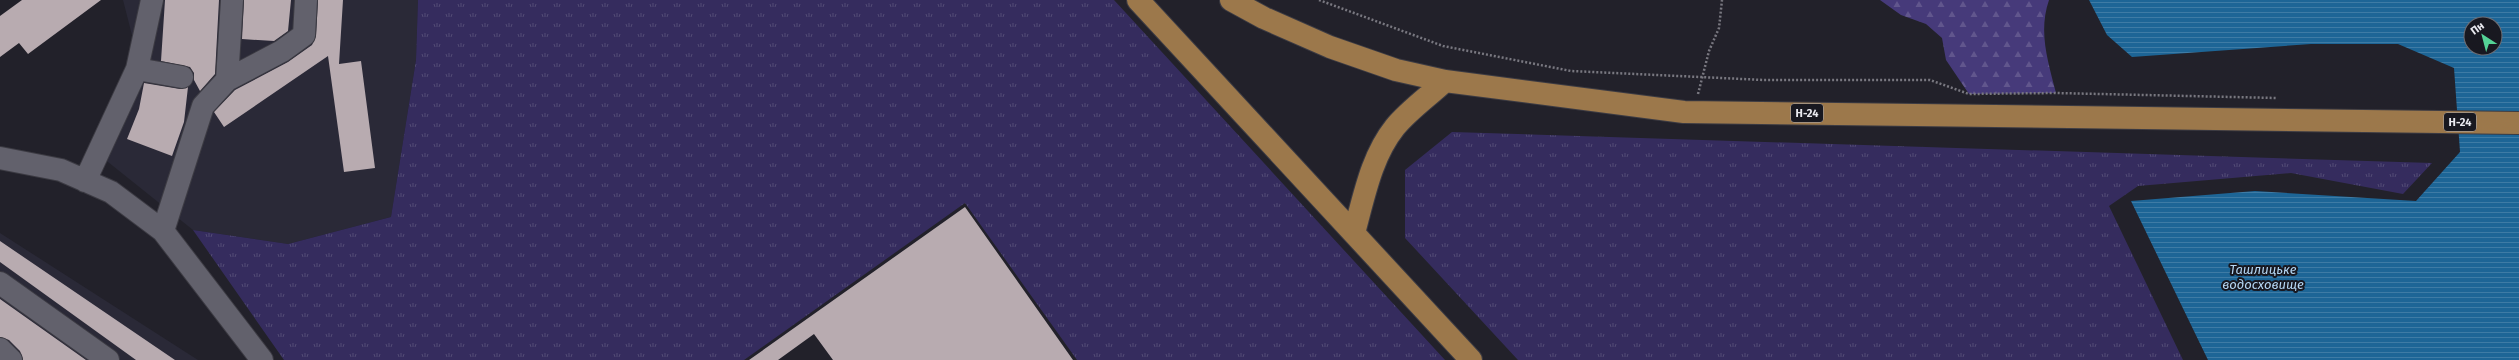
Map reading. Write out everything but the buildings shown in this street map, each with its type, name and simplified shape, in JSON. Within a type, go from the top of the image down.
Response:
[{"type":"main road","points":[[1138,0],[1471,360]]},
{"type":"main road","name":"Н-24","points":[[1231,0],[1264,18],[1346,54],[1396,70],[1445,81],[1693,112],[2519,123]]},
{"type":"main road","points":[[1354,233],[1366,187],[1389,136],[1407,115],[1445,81]]},
{"type":"street","points":[[85,181],[137,69],[152,0]]},
{"type":"street","points":[[227,80],[232,0]]},
{"type":"street","points":[[163,231],[203,106],[227,80],[282,51],[304,35],[306,0]]},
{"type":"street","points":[[137,69],[182,77]]},
{"type":"street","points":[[0,158],[61,170],[111,192],[163,231],[262,360]]},
{"type":"street","points":[[0,283],[108,360]]},
{"type":"street","points":[[0,349],[11,360]]},
{"type":"path","points":[[1318,0],[1443,46],[1571,71],[1764,80],[1930,80],[1969,94],[2056,92],[2278,98]]},
{"type":"path","points":[[1693,112],[1709,51],[1719,28],[1722,0]]},
{"type":"shaded area","points":[[123,0],[418,0],[416,60],[391,217],[288,244],[193,230],[93,150],[135,47]]},
{"type":"shaded area","points":[[0,233],[198,360],[0,360]]},
{"type":"green space","points":[[418,0],[1114,0],[1445,360],[1077,360],[965,203],[744,360],[284,360],[193,230],[288,244],[391,217],[416,60]]},
{"type":"green space","points":[[1880,0],[2049,0],[2044,24],[2044,35],[2047,58],[2056,93],[1969,94],[1946,60],[1942,38],[1926,24],[1901,15]]},
{"type":"green space","points":[[1452,132],[2432,163],[2403,194],[2291,173],[2138,186],[2109,206],[2183,360],[1518,360],[1405,238],[1405,170]]},
{"type":"water","name":"Ташлицьке водосховище","points":[[2089,0],[2519,0],[2519,360],[2208,360],[2131,201],[2255,191],[2416,201],[2460,152],[2454,68],[2398,44],[2311,44],[2132,57],[2107,35]]}]
